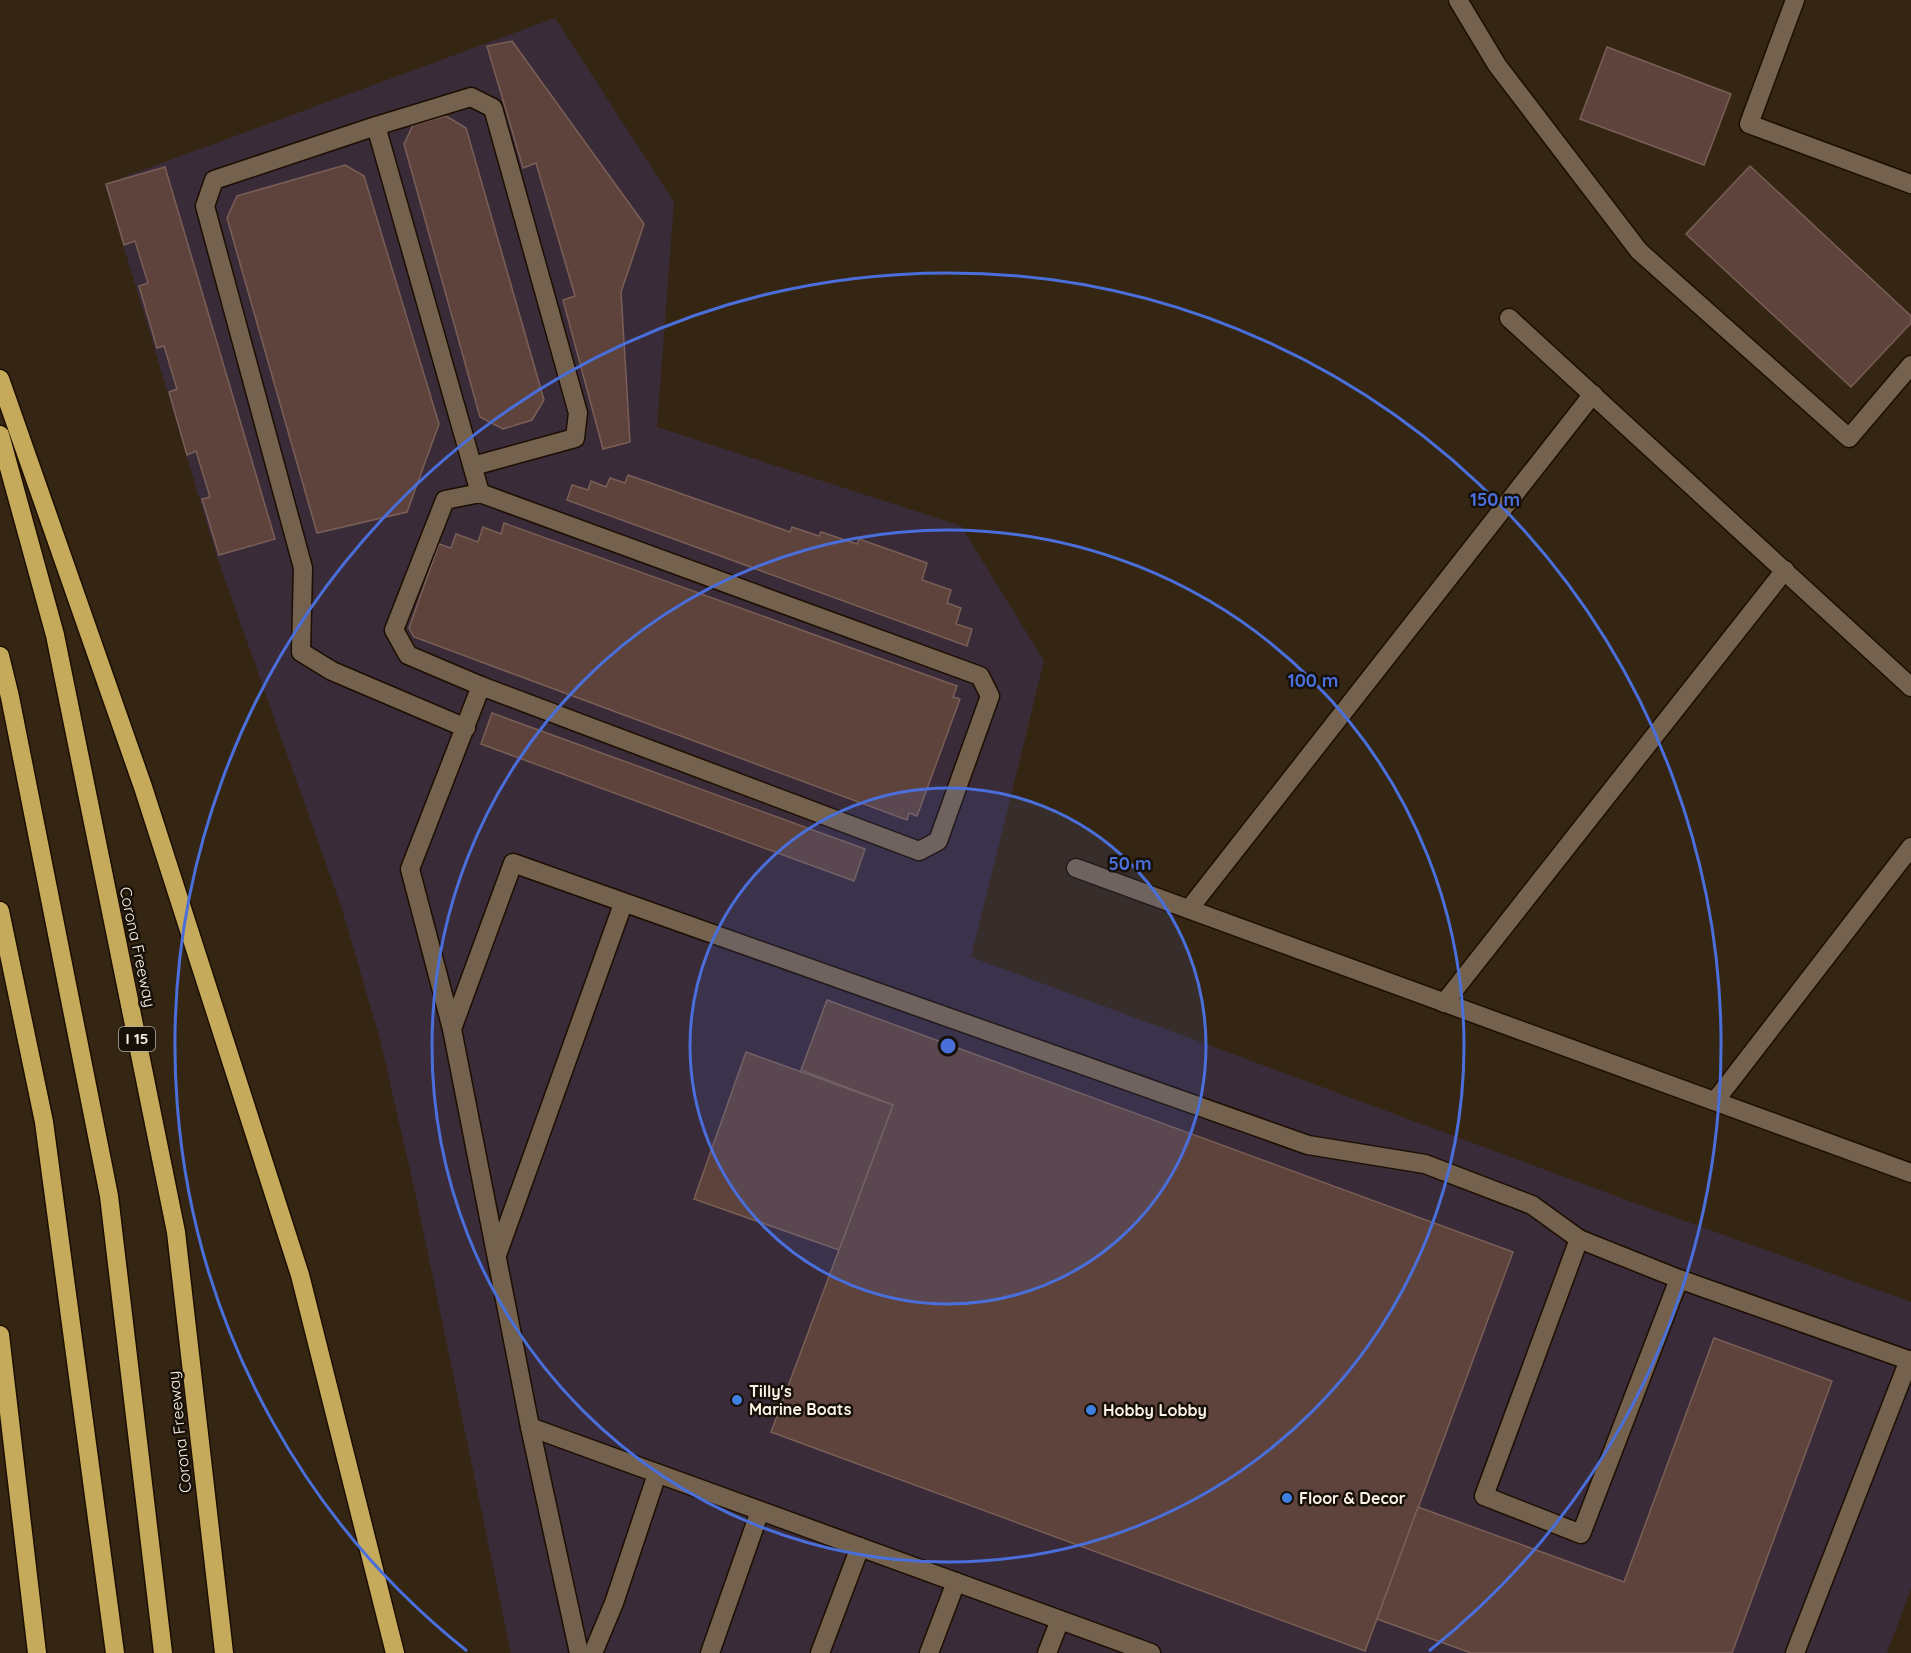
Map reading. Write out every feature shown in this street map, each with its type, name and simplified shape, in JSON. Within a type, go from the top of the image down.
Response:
[{"type":"highway","points":[[0,379],[143,787],[300,1275],[395,1653]]},
{"type":"highway","name":"Corona Freeway","points":[[0,435],[55,635],[176,1232],[224,1653]]},
{"type":"highway","points":[[0,656],[109,1196],[163,1653]]},
{"type":"highway","points":[[0,910],[44,1122],[115,1653]]},
{"type":"highway","points":[[0,1335],[37,1653]]},
{"type":"lane","points":[[1458,0],[1497,65],[1639,251],[1849,438],[1911,365]]},
{"type":"lane","points":[[1795,0],[1749,124],[1911,184]]},
{"type":"lane","points":[[466,728],[332,671],[301,652],[303,568],[205,206],[214,180],[471,97],[493,108],[578,413],[575,438],[472,466]]},
{"type":"lane","points":[[376,126],[480,493]]},
{"type":"lane","points":[[1509,318],[1911,687]]},
{"type":"lane","points":[[1189,909],[1593,394]]},
{"type":"lane","points":[[480,493],[980,676],[990,696],[938,841],[919,851],[481,686],[408,655],[394,630],[445,500],[480,493]]},
{"type":"lane","points":[[1444,1002],[1785,570]]},
{"type":"lane","points":[[481,686],[410,869],[452,1029],[530,1427],[579,1653]]},
{"type":"lane","points":[[1715,1101],[1911,847]]},
{"type":"lane","points":[[452,1029],[513,863],[623,904],[1308,1145],[1425,1164],[1532,1205],[1579,1239],[1679,1278],[1910,1361],[1795,1653]]},
{"type":"lane","points":[[1076,868],[1911,1173]]},
{"type":"lane","points":[[496,1257],[623,904]]},
{"type":"lane","points":[[1579,1239],[1484,1496],[1581,1534],[1679,1278]]},
{"type":"lane","points":[[530,1427],[1151,1653]]},
{"type":"lane","points":[[593,1653],[614,1603],[657,1474]]},
{"type":"lane","points":[[710,1653],[760,1511]]},
{"type":"lane","points":[[820,1653],[860,1547]]},
{"type":"lane","points":[[929,1653],[956,1582]]},
{"type":"lane","points":[[1047,1653],[1060,1620]]},
{"type":"shaded area","points":[[555,18],[674,202],[657,427],[961,526],[1044,661],[971,957],[1643,1206],[1911,1302],[1911,1589],[1887,1653],[511,1653],[417,1201],[380,1039],[341,906],[217,557],[105,184]]},
{"type":"building","points":[[512,41],[644,224],[621,292],[630,442],[603,449],[563,300],[575,296],[536,163],[523,168],[487,46]]},
{"type":"building","points":[[1607,47],[1731,94],[1704,165],[1580,119]]},
{"type":"building","points":[[446,116],[466,128],[544,400],[532,420],[503,429],[480,417],[404,144],[413,125]]},
{"type":"building","points":[[345,165],[364,176],[439,424],[407,512],[317,533],[227,218],[237,196]]},
{"type":"building","points":[[1750,166],[1911,316],[1911,323],[1851,387],[1686,234]]},
{"type":"building","points":[[165,167],[275,539],[219,555],[202,499],[210,497],[196,451],[187,455],[169,392],[177,389],[164,346],[157,348],[139,286],[148,283],[135,241],[124,245],[106,184]]},
{"type":"building","points":[[628,475],[790,532],[792,527],[819,536],[821,532],[857,544],[859,539],[927,563],[922,580],[951,590],[947,603],[961,608],[956,624],[972,629],[967,646],[567,500],[572,485],[588,490],[591,481],[606,487],[610,478],[625,483]]},
{"type":"building","points":[[504,523],[957,686],[953,697],[960,699],[917,816],[909,813],[907,820],[414,637],[409,628],[439,544],[451,548],[456,534],[478,542],[483,527],[501,534]]},
{"type":"building","points":[[492,713],[865,849],[854,881],[481,744]]},
{"type":"building","points":[[827,1000],[1513,1252],[1365,1651],[771,1432],[893,1105],[801,1070]]},
{"type":"building","points":[[746,1052],[893,1105],[839,1250],[694,1199]]},
{"type":"building","points":[[1714,1338],[1832,1381],[1732,1653],[1471,1653],[1377,1619],[1418,1507],[1624,1582]]},
{"type":"place","name":"Tilly's Marine Boats","points":[[737,1400]]},
{"type":"place","name":"Hobby Lobby","points":[[1091,1410]]},
{"type":"place","name":"Floor & Decor","points":[[1287,1498]]}]
